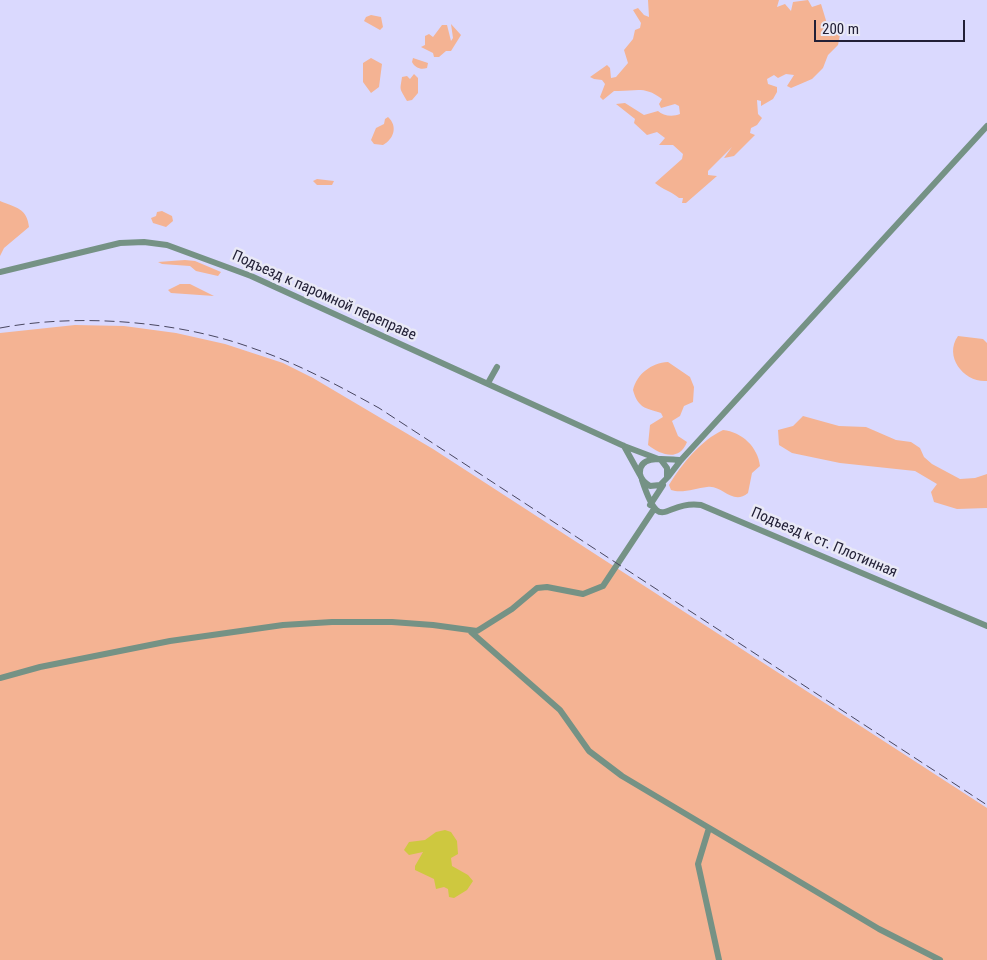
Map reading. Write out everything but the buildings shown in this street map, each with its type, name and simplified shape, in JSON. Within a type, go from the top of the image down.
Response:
[{"type":"street","points":[[0,678],[40,666],[170,641],[283,625],[332,622],[392,622],[433,625],[471,632],[488,626],[537,588],[547,587],[583,594],[603,586],[652,507],[666,480],[681,460],[987,126]]},
{"type":"street","name":"Подъезд к паромной переправе","points":[[0,272],[120,243],[144,242],[167,244],[251,276],[624,446],[661,460]]},
{"type":"street","points":[[488,383],[497,367]]},
{"type":"street","points":[[624,446],[641,477],[652,507]]},
{"type":"street","points":[[661,460],[667,468],[666,480],[660,485],[650,486],[641,477],[642,465],[646,461],[656,458],[661,460],[681,460]]},
{"type":"street","name":"Подъезд к ст. Плотинная","points":[[652,507],[662,513],[686,505],[702,505],[987,626]]},
{"type":"street","points":[[471,632],[560,710],[589,751],[622,776],[879,929],[940,960]]},
{"type":"street","points":[[709,828],[698,864],[719,960]]},
{"type":"shaded area","points":[[648,0],[779,0],[777,7],[785,4],[791,11],[793,2],[808,0],[812,7],[821,4],[828,27],[837,27],[841,30],[838,45],[828,55],[823,68],[812,79],[791,88],[787,86],[794,75],[786,74],[778,78],[774,75],[767,79],[768,84],[777,87],[777,92],[773,99],[761,106],[761,101],[757,100],[758,114],[762,118],[757,125],[751,128],[750,133],[755,135],[734,156],[724,158],[732,147],[708,171],[708,175],[717,176],[686,203],[682,203],[683,198],[679,198],[655,183],[682,159],[683,154],[673,145],[659,145],[665,138],[657,132],[647,135],[634,123],[635,119],[616,104],[625,103],[644,115],[658,111],[671,116],[680,114],[679,106],[675,104],[661,108],[659,104],[662,99],[650,92],[639,90],[614,91],[603,100],[600,97],[605,84],[602,80],[590,77],[607,65],[610,68],[611,78],[616,77],[628,63],[624,50],[633,39],[635,30],[640,28],[641,23],[633,10],[638,8],[644,15],[649,17]]},
{"type":"shaded area","points":[[371,15],[381,17],[383,27],[380,30],[364,21],[366,17]]},
{"type":"shaded area","points":[[451,24],[461,35],[451,51],[446,51],[439,57],[434,57],[433,53],[421,47],[425,45],[425,36],[429,34],[433,37],[442,25],[447,25],[451,41],[453,38]]},
{"type":"shaded area","points":[[371,58],[382,64],[379,87],[371,93],[363,82],[363,63]]},
{"type":"shaded area","points":[[413,58],[428,63],[427,68],[420,69],[416,67],[412,62]]},
{"type":"shaded area","points":[[414,74],[418,78],[418,93],[412,100],[407,101],[401,89],[402,77],[407,76],[410,79]]},
{"type":"shaded area","points":[[388,117],[394,128],[392,136],[383,145],[374,144],[371,140],[376,128],[384,124],[385,119]]},
{"type":"shaded area","points":[[317,179],[334,181],[332,185],[317,185],[313,181]]},
{"type":"shaded area","points":[[0,201],[23,212],[29,227],[4,248],[0,256]]},
{"type":"shaded area","points":[[162,211],[172,216],[173,221],[166,227],[153,223],[151,218],[156,216],[157,212]]},
{"type":"shaded area","points":[[195,261],[221,272],[218,276],[196,271],[190,266],[158,262]]},
{"type":"shaded area","points":[[180,284],[190,284],[214,296],[171,293],[168,290]]},
{"type":"shaded area","points":[[75,325],[124,326],[176,333],[225,344],[283,363],[313,378],[433,449],[987,808],[987,960],[0,960],[0,333]]},
{"type":"shaded area","points":[[958,336],[983,339],[987,343],[987,381],[971,378],[959,367],[953,352]]},
{"type":"shaded area","points":[[668,362],[690,377],[694,387],[693,402],[684,406],[680,416],[672,421],[678,436],[687,442],[679,452],[669,455],[658,452],[648,445],[650,425],[663,417],[661,413],[640,404],[633,390],[641,374],[646,370]]},
{"type":"shaded area","points":[[803,416],[839,426],[866,427],[896,440],[911,442],[920,448],[924,457],[932,464],[960,479],[975,478],[987,474],[987,508],[957,509],[934,502],[931,492],[937,484],[915,471],[840,463],[792,453],[779,445],[778,430],[793,426]]},
{"type":"shaded area","points":[[723,430],[743,437],[759,459],[760,466],[752,473],[748,493],[737,497],[712,487],[684,491],[671,490],[669,485],[692,454],[707,440]]},
{"type":"shaded area","points":[[445,830],[451,832],[457,841],[458,854],[451,858],[452,866],[468,875],[473,881],[467,890],[454,898],[449,897],[448,889],[444,887],[436,889],[434,879],[415,870],[415,866],[423,852],[409,855],[404,850],[409,842],[425,840],[436,832]]},
{"type":"railway","points":[[0,328],[31,323],[63,321],[129,322],[162,326],[226,339],[287,361],[379,408],[987,805]]}]
